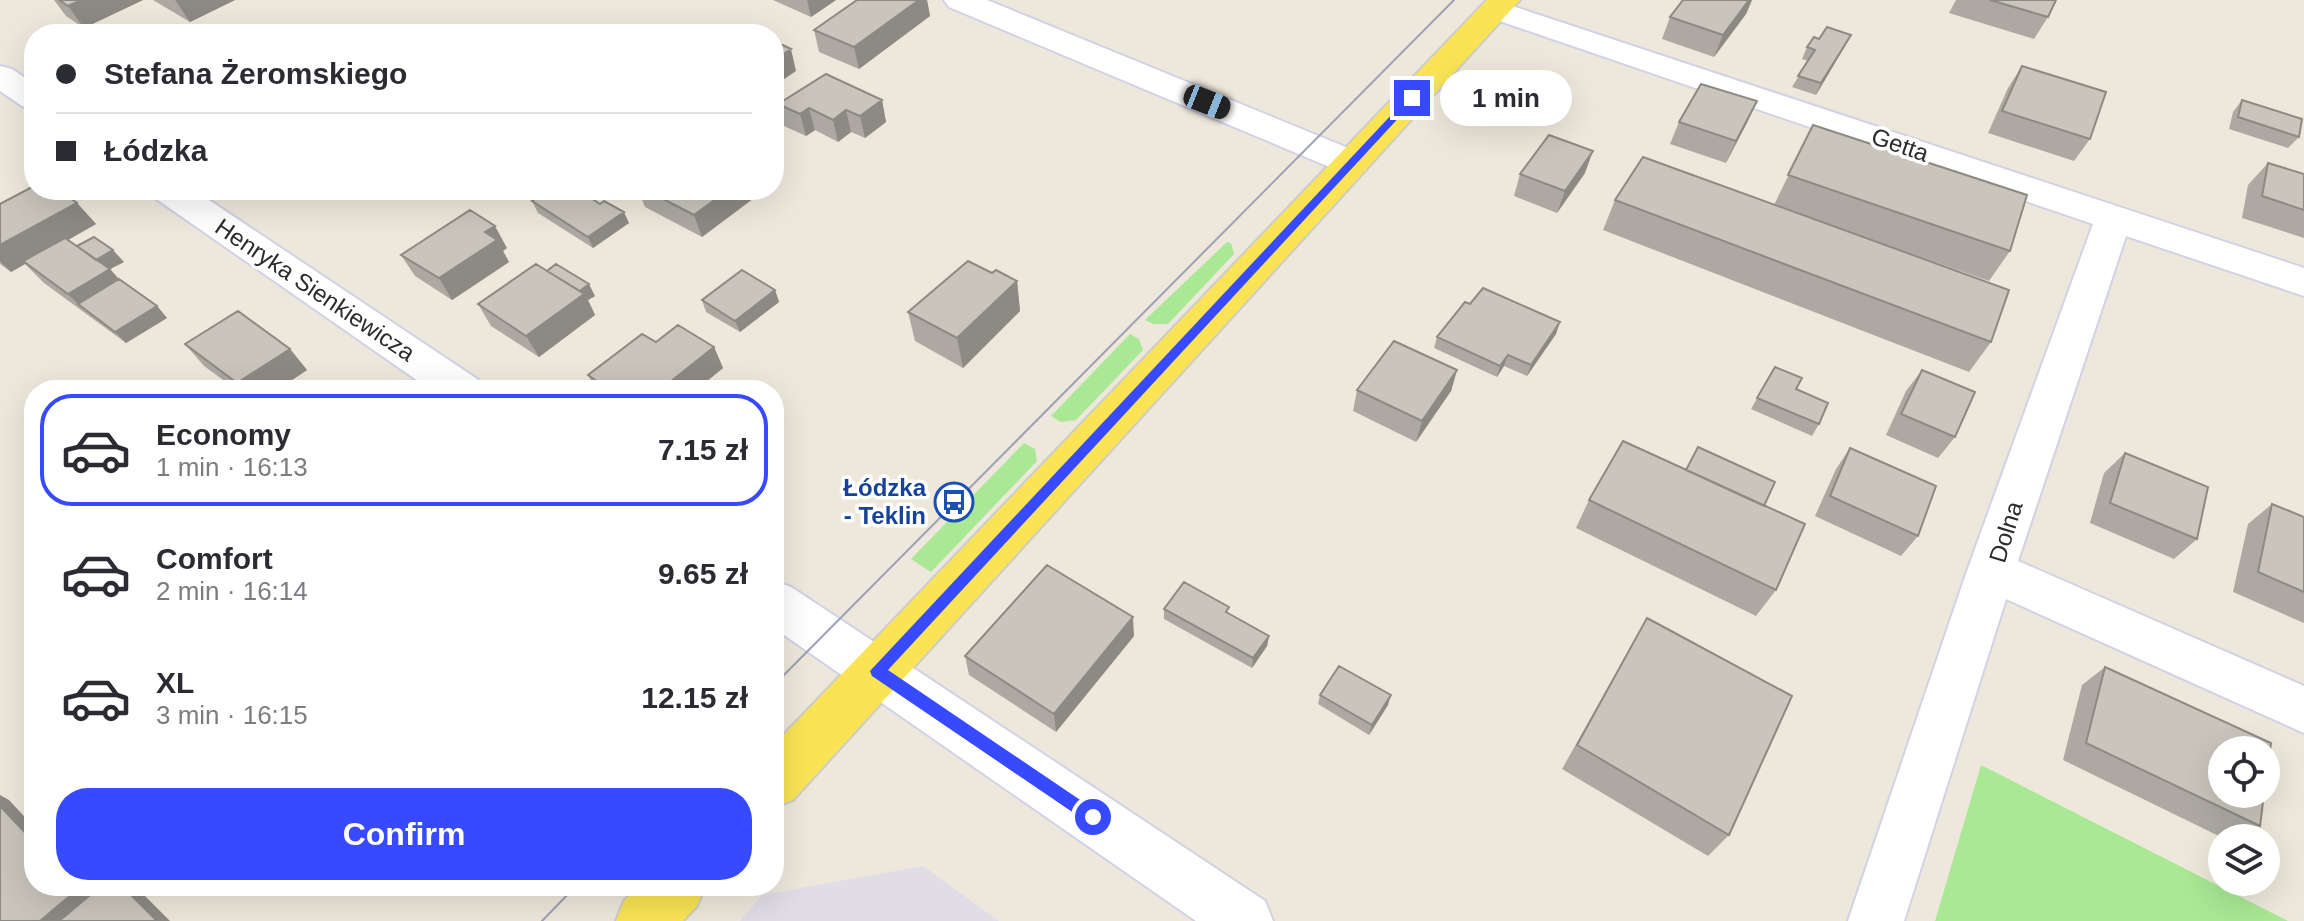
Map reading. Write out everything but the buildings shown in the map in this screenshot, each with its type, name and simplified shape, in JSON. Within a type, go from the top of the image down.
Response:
[{"type":"main road","points":[[784,771],[1500,4]]},
{"type":"main road","points":[[644,921],[668,896]]},
{"type":"street","points":[[960,0],[1352,163]]},
{"type":"street","name":"Getta","points":[[1500,4],[2304,282]]},
{"type":"street","points":[[0,76],[24,92]]},
{"type":"street","name":"Henryka Sienkiewicza","points":[[183,200],[447,380]]},
{"type":"street","name":"Dolna","points":[[2114,217],[1991,571],[2304,710]]},
{"type":"street","points":[[1876,921],[1991,571]]},
{"type":"street","points":[[784,609],[1245,921]]},
{"type":"shaded area","points":[[923,866],[999,921],[740,921],[761,896],[784,896],[784,891]]},
{"type":"green space","points":[[1227,242],[1231,243],[1234,254],[1168,324],[1153,324],[1145,320]]},
{"type":"green space","points":[[1130,334],[1139,339],[1143,350],[1076,420],[1061,422],[1051,416]]},
{"type":"green space","points":[[1024,443],[1035,449],[1037,461],[931,572],[911,559]]},
{"type":"green space","points":[[1981,765],[2208,880],[2208,896],[2239,896],[2288,921],[1935,921]]},
{"type":"tram line","points":[[784,675],[1454,0]]},
{"type":"tram line","points":[[542,921],[566,896]]},
{"type":"place","name":"Łódzka - Teklin","points":[[954,502]]},
{"type":"route","points":[[1093,817],[877,671],[1412,98]]}]
